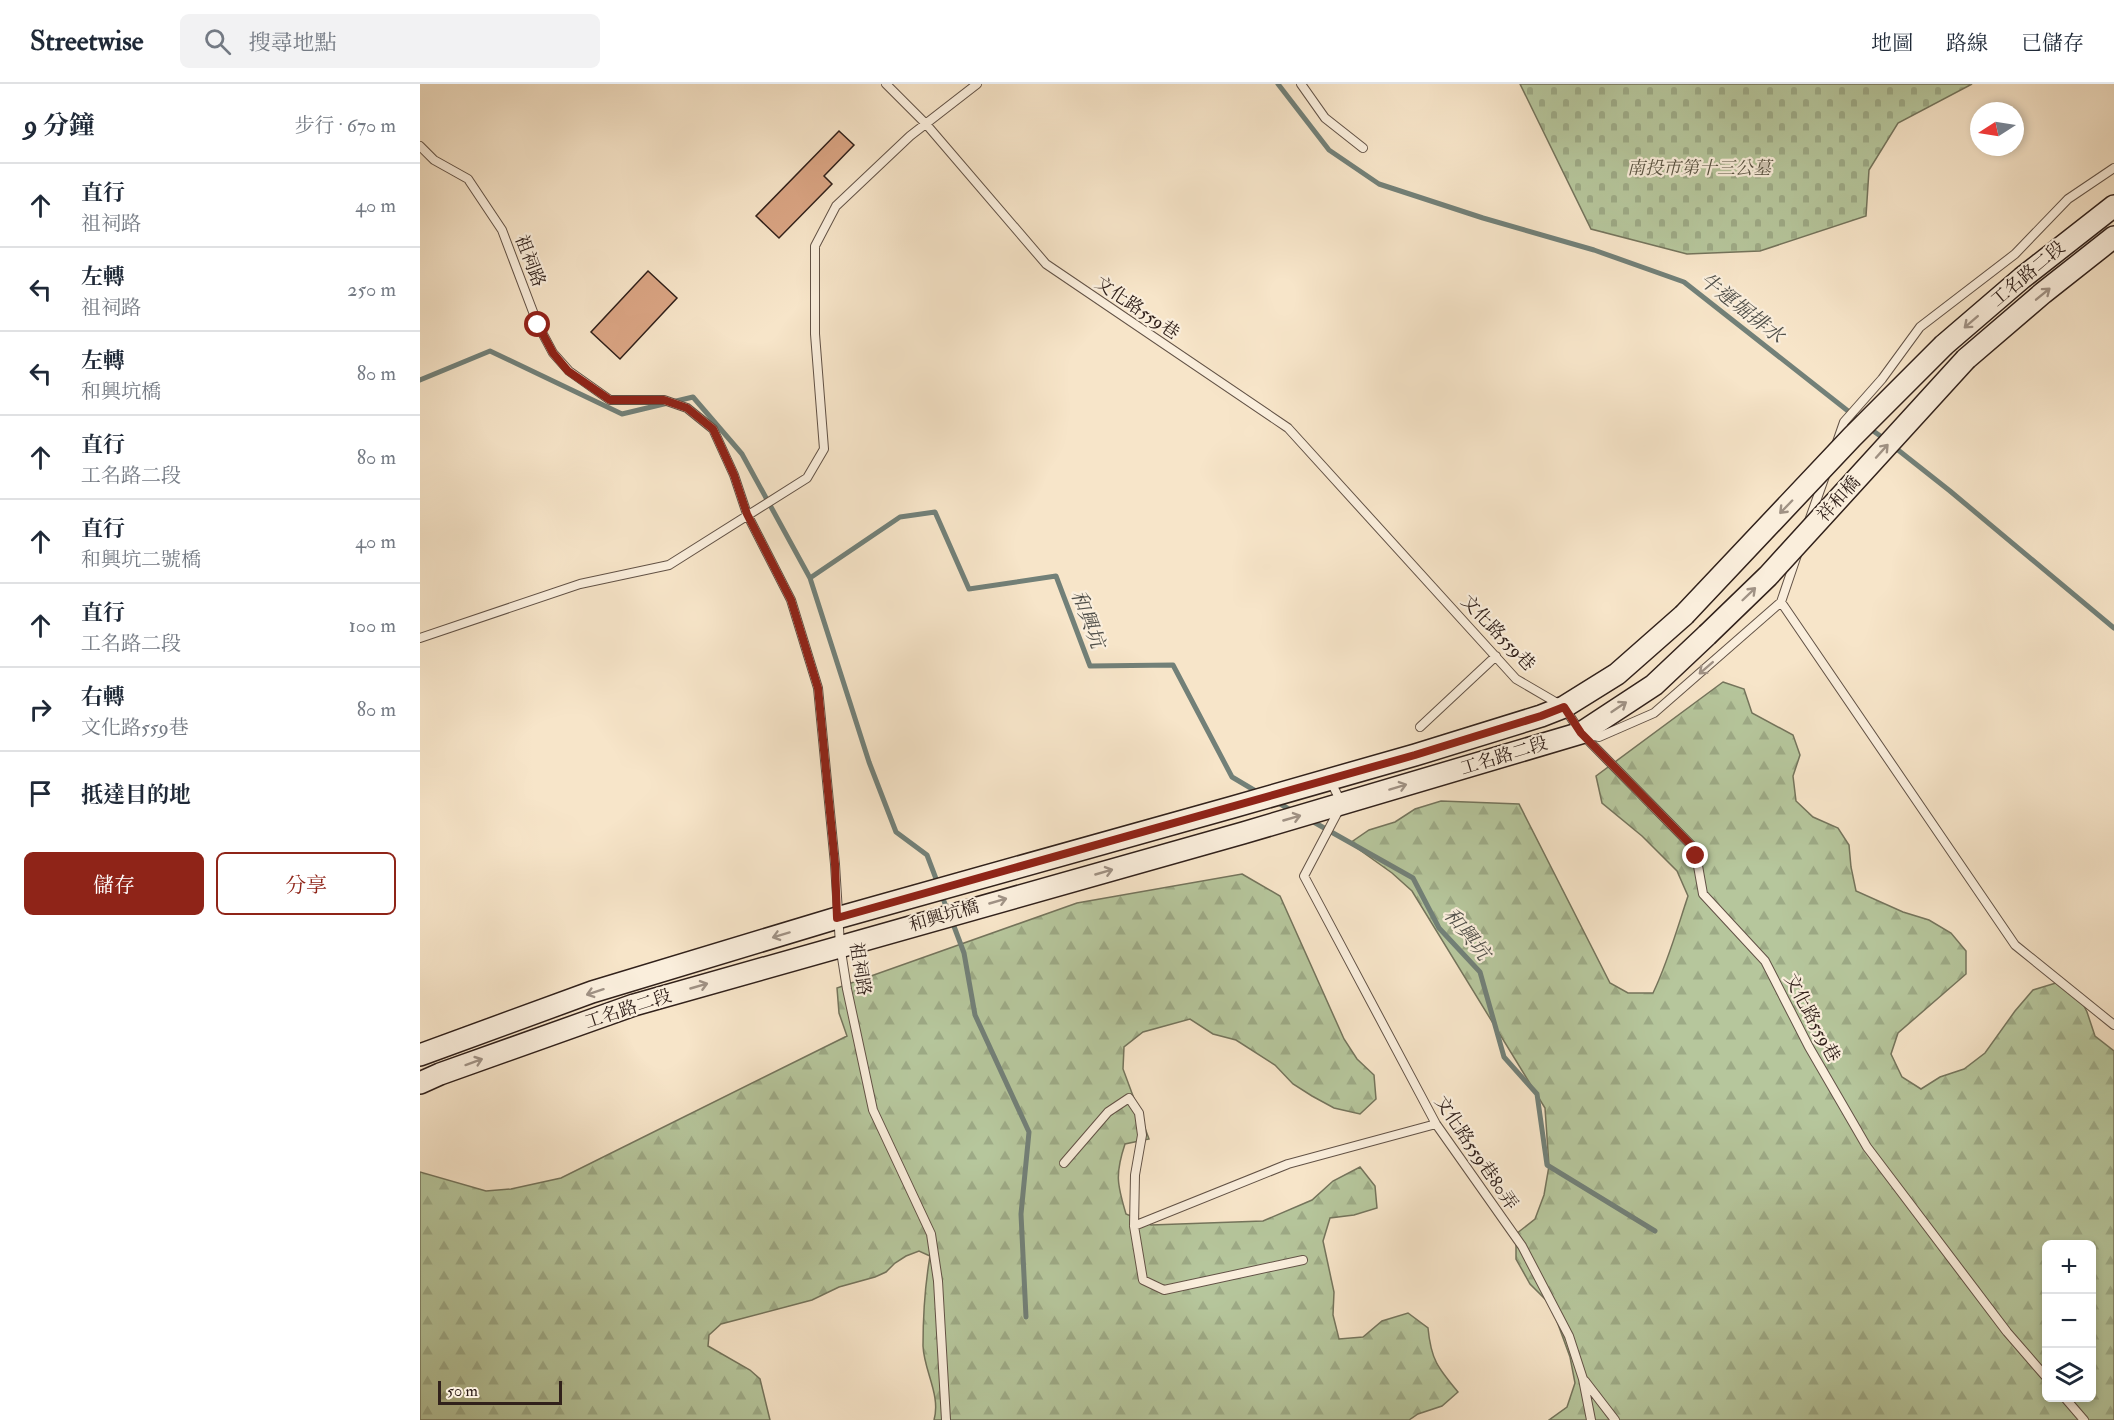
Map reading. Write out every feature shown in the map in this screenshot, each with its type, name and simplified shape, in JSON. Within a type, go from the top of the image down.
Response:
[{"type":"main road","name":"工名路二段","points":[[1944,345],[2022,278],[2114,206]]},
{"type":"main road","name":"工名路二段","points":[[1966,359],[2043,293],[2114,237]]},
{"type":"main road","name":"祥和橋","points":[[1684,615],[1852,437],[1944,345]]},
{"type":"main road","name":"祥和橋","points":[[1707,635],[1768,576],[1966,359]]},
{"type":"main road","name":"工名路二段","points":[[1040,862],[1426,752],[1564,707],[1617,674],[1684,615]]},
{"type":"main road","name":"工名路二段","points":[[1047,887],[1243,833],[1581,733],[1654,684],[1707,635]]},
{"type":"main road","name":"和興坑橋","points":[[837,918],[1040,862]]},
{"type":"main road","name":"和興坑橋","points":[[840,945],[1047,887]]},
{"type":"main road","name":"工名路二段","points":[[420,1055],[592,992],[837,918]]},
{"type":"main road","name":"工名路二段","points":[[420,1083],[634,1005],[840,945]]},
{"type":"lane","name":"文化路559巷","points":[[886,84],[926,124],[1046,264],[1288,428],[1516,679],[1564,707],[1581,733],[1695,849],[1703,894],[1765,961],[1809,1047],[1867,1147],[2007,1332],[2042,1372]]},
{"type":"lane","points":[[420,638],[580,584],[669,565],[807,478],[824,449],[815,334],[815,246],[836,206],[910,136],[977,84]]},
{"type":"lane","points":[[1300,84],[1325,118],[1363,148]]},
{"type":"lane","name":"祖祠路","points":[[420,146],[434,160],[468,179],[502,230],[538,325],[553,353],[568,371],[610,400],[664,400],[687,408],[713,429],[734,475],[747,514],[791,600],[818,688],[835,864],[840,945],[873,1110],[932,1234],[938,1281],[946,1420]]},
{"type":"lane","points":[[1581,733],[1599,737],[1654,713],[1781,602],[1844,422],[1882,379],[1920,327],[2014,254],[2068,199],[2114,168]]},
{"type":"lane","points":[[1781,602],[2015,945],[2114,1025]]},
{"type":"lane","points":[[1420,727],[1496,656]]},
{"type":"lane","points":[[1329,778],[1342,804]]},
{"type":"lane","name":"文化路559巷80弄","points":[[1342,804],[1304,876],[1436,1124],[1522,1246],[1569,1336],[1583,1379],[1591,1420]]},
{"type":"lane","points":[[1064,1163],[1108,1112],[1128,1098],[1139,1113],[1142,1135],[1135,1175],[1134,1226],[1143,1280],[1164,1290],[1303,1260]]},
{"type":"lane","points":[[1134,1226],[1288,1164],[1436,1124]]},
{"type":"lane","points":[[1583,1379],[1615,1420]]},
{"type":"lane","points":[[2068,1402],[2084,1420]]},
{"type":"green space","name":"南投市第十三公墓","points":[[1520,84],[1972,84],[1898,123],[1869,170],[1866,216],[1760,251],[1687,254],[1591,229]]},
{"type":"green space","points":[[1723,682],[1744,689],[1752,713],[1793,735],[1800,755],[1793,776],[1796,801],[1813,817],[1838,828],[1849,845],[1856,891],[1903,912],[1929,920],[1951,933],[1966,951],[1966,974],[1898,1033],[1891,1054],[1902,1077],[1921,1089],[1940,1077],[1964,1069],[1985,1053],[2033,990],[2059,982],[2077,992],[2095,1036],[2114,1051],[2114,1420],[1549,1420],[1567,1407],[1575,1383],[1570,1357],[1551,1305],[1530,1284],[1516,1259],[1516,1234],[1535,1219],[1544,1195],[1549,1166],[1545,1108],[1412,891],[1392,873],[1350,843],[1369,830],[1395,822],[1415,809],[1441,801],[1519,804],[1610,983],[1628,993],[1653,993],[1668,957],[1688,896],[1677,871],[1642,836],[1602,803],[1596,776]]},
{"type":"green space","points":[[1242,874],[1280,896],[1344,1039],[1357,1059],[1374,1075],[1376,1099],[1360,1114],[1334,1108],[1293,1084],[1275,1065],[1236,1040],[1213,1034],[1190,1019],[1143,1032],[1124,1047],[1123,1069],[1149,1139],[1125,1144],[1118,1179],[1126,1214],[1151,1225],[1263,1221],[1312,1200],[1333,1181],[1360,1167],[1375,1186],[1377,1208],[1354,1215],[1330,1218],[1323,1241],[1334,1292],[1333,1315],[1339,1339],[1363,1337],[1382,1321],[1408,1313],[1428,1328],[1431,1348],[1437,1363],[1458,1392],[1442,1406],[1418,1414],[1409,1420],[934,1420],[936,1411],[934,1392],[923,1346],[930,1256],[919,1251],[906,1256],[886,1272],[875,1277],[839,1287],[812,1300],[721,1324],[709,1335],[708,1346],[750,1370],[760,1379],[770,1420],[420,1420],[420,1172],[486,1191],[511,1189],[561,1178],[847,1036],[839,1013],[837,988],[1077,903]]},
{"type":"building","points":[[839,131],[854,145],[824,176],[832,184],[779,238],[756,216]]},
{"type":"building","points":[[648,271],[677,298],[620,359],[591,332]]},
{"type":"waterway","name":"牛運堀排水","points":[[1278,84],[1329,150],[1379,184],[1483,218],[1594,250],[1684,282],[1862,422]]},
{"type":"waterway","name":"和興坑","points":[[420,380],[490,351],[622,414],[693,397],[742,454],[810,578],[869,762],[896,832],[927,855],[938,884]]},
{"type":"waterway","name":"牛運堀排水","points":[[1869,428],[1886,440]]},
{"type":"waterway","name":"牛運堀排水","points":[[1893,446],[2114,628]]},
{"type":"waterway","name":"和興坑","points":[[810,578],[900,517],[935,512],[969,589],[1056,576],[1090,666],[1173,665],[1232,777],[1259,793]]},
{"type":"waterway","name":"和興坑","points":[[1275,801],[1294,812]]},
{"type":"waterway","name":"和興坑","points":[[1310,820],[1413,878],[1439,928],[1480,972],[1504,1057],[1537,1094],[1547,1165],[1655,1231]]},
{"type":"waterway","points":[[941,893],[948,912]]},
{"type":"waterway","points":[[952,921],[964,953],[975,1015],[1029,1132],[1021,1214],[1026,1317]]},
{"type":"route","points":[[538,325],[553,353],[568,371],[610,400],[664,400],[687,408],[713,429],[734,475],[747,514],[791,600],[818,688],[835,864],[837,918],[1415,755],[1564,707],[1581,733],[1695,849],[1696,856]]}]
